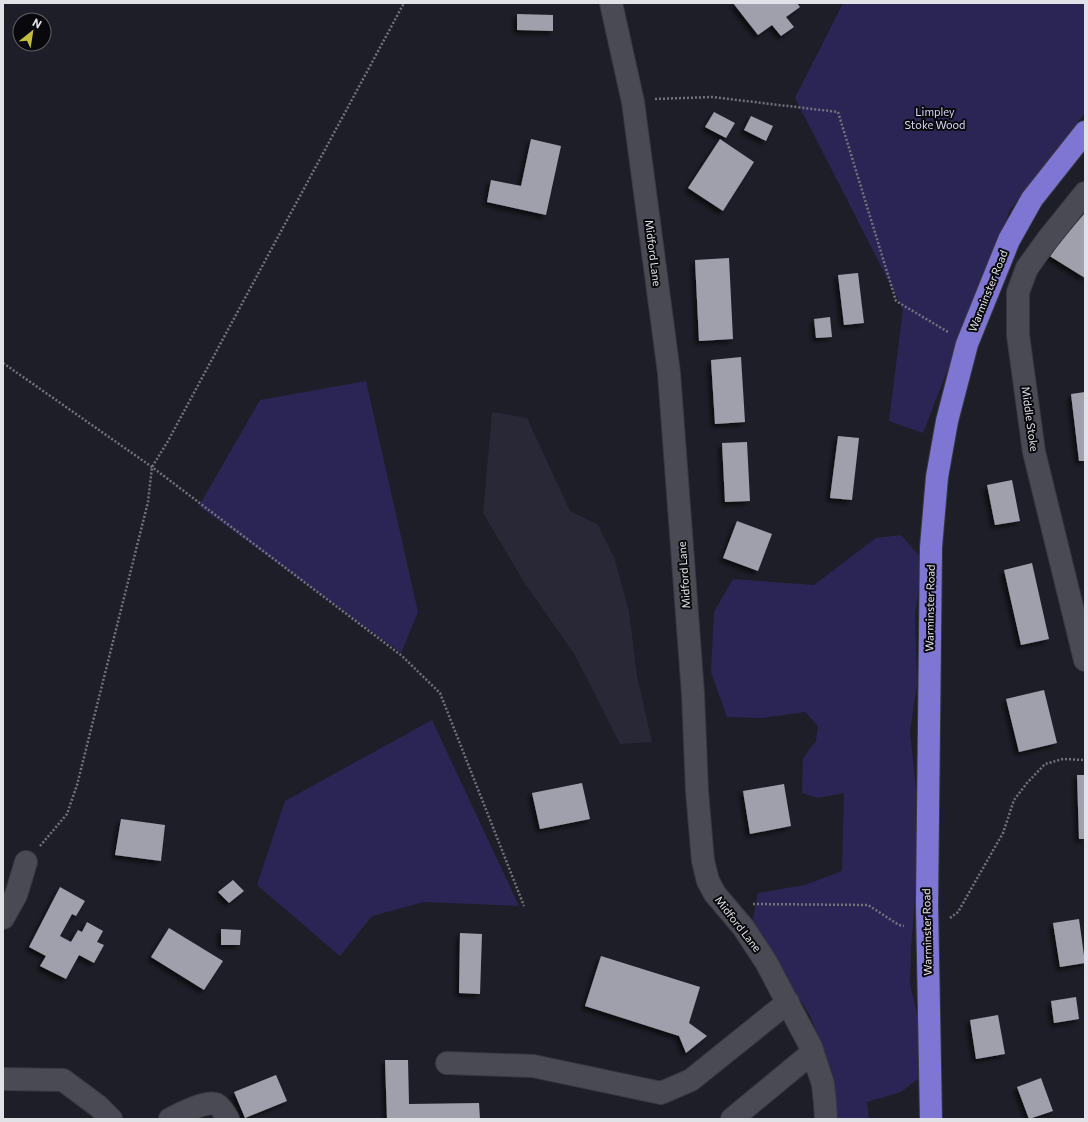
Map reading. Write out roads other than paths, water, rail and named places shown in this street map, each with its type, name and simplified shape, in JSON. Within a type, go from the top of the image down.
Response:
[{"type":"highway","name":"Warminster Road","points":[[931,1119],[926,929],[931,547],[937,477],[947,421],[968,344],[1009,240],[1032,198],[1085,132]]},
{"type":"street","name":"Midford Lane","points":[[611,3],[633,102],[669,373],[693,694],[697,791],[704,861],[708,881],[715,894],[743,927],[757,947],[788,1002],[812,1052],[823,1084],[826,1103],[826,1119]]},
{"type":"street","name":"Middle Stoke","points":[[1085,193],[1027,268],[1018,292],[1018,335],[1034,452],[1085,660]]},
{"type":"street","points":[[3,918],[16,895],[26,862]]},
{"type":"street","points":[[447,1064],[533,1066],[661,1093],[691,1080],[788,1002]]},
{"type":"street","points":[[732,1119],[812,1052]]},
{"type":"street","points":[[3,1078],[63,1080],[98,1106],[112,1119]]},
{"type":"street","points":[[170,1119],[206,1104],[215,1104],[222,1109],[228,1119]]},
{"type":"park label","name":"Limpley Stoke Wood","points":[[935,118]]}]
